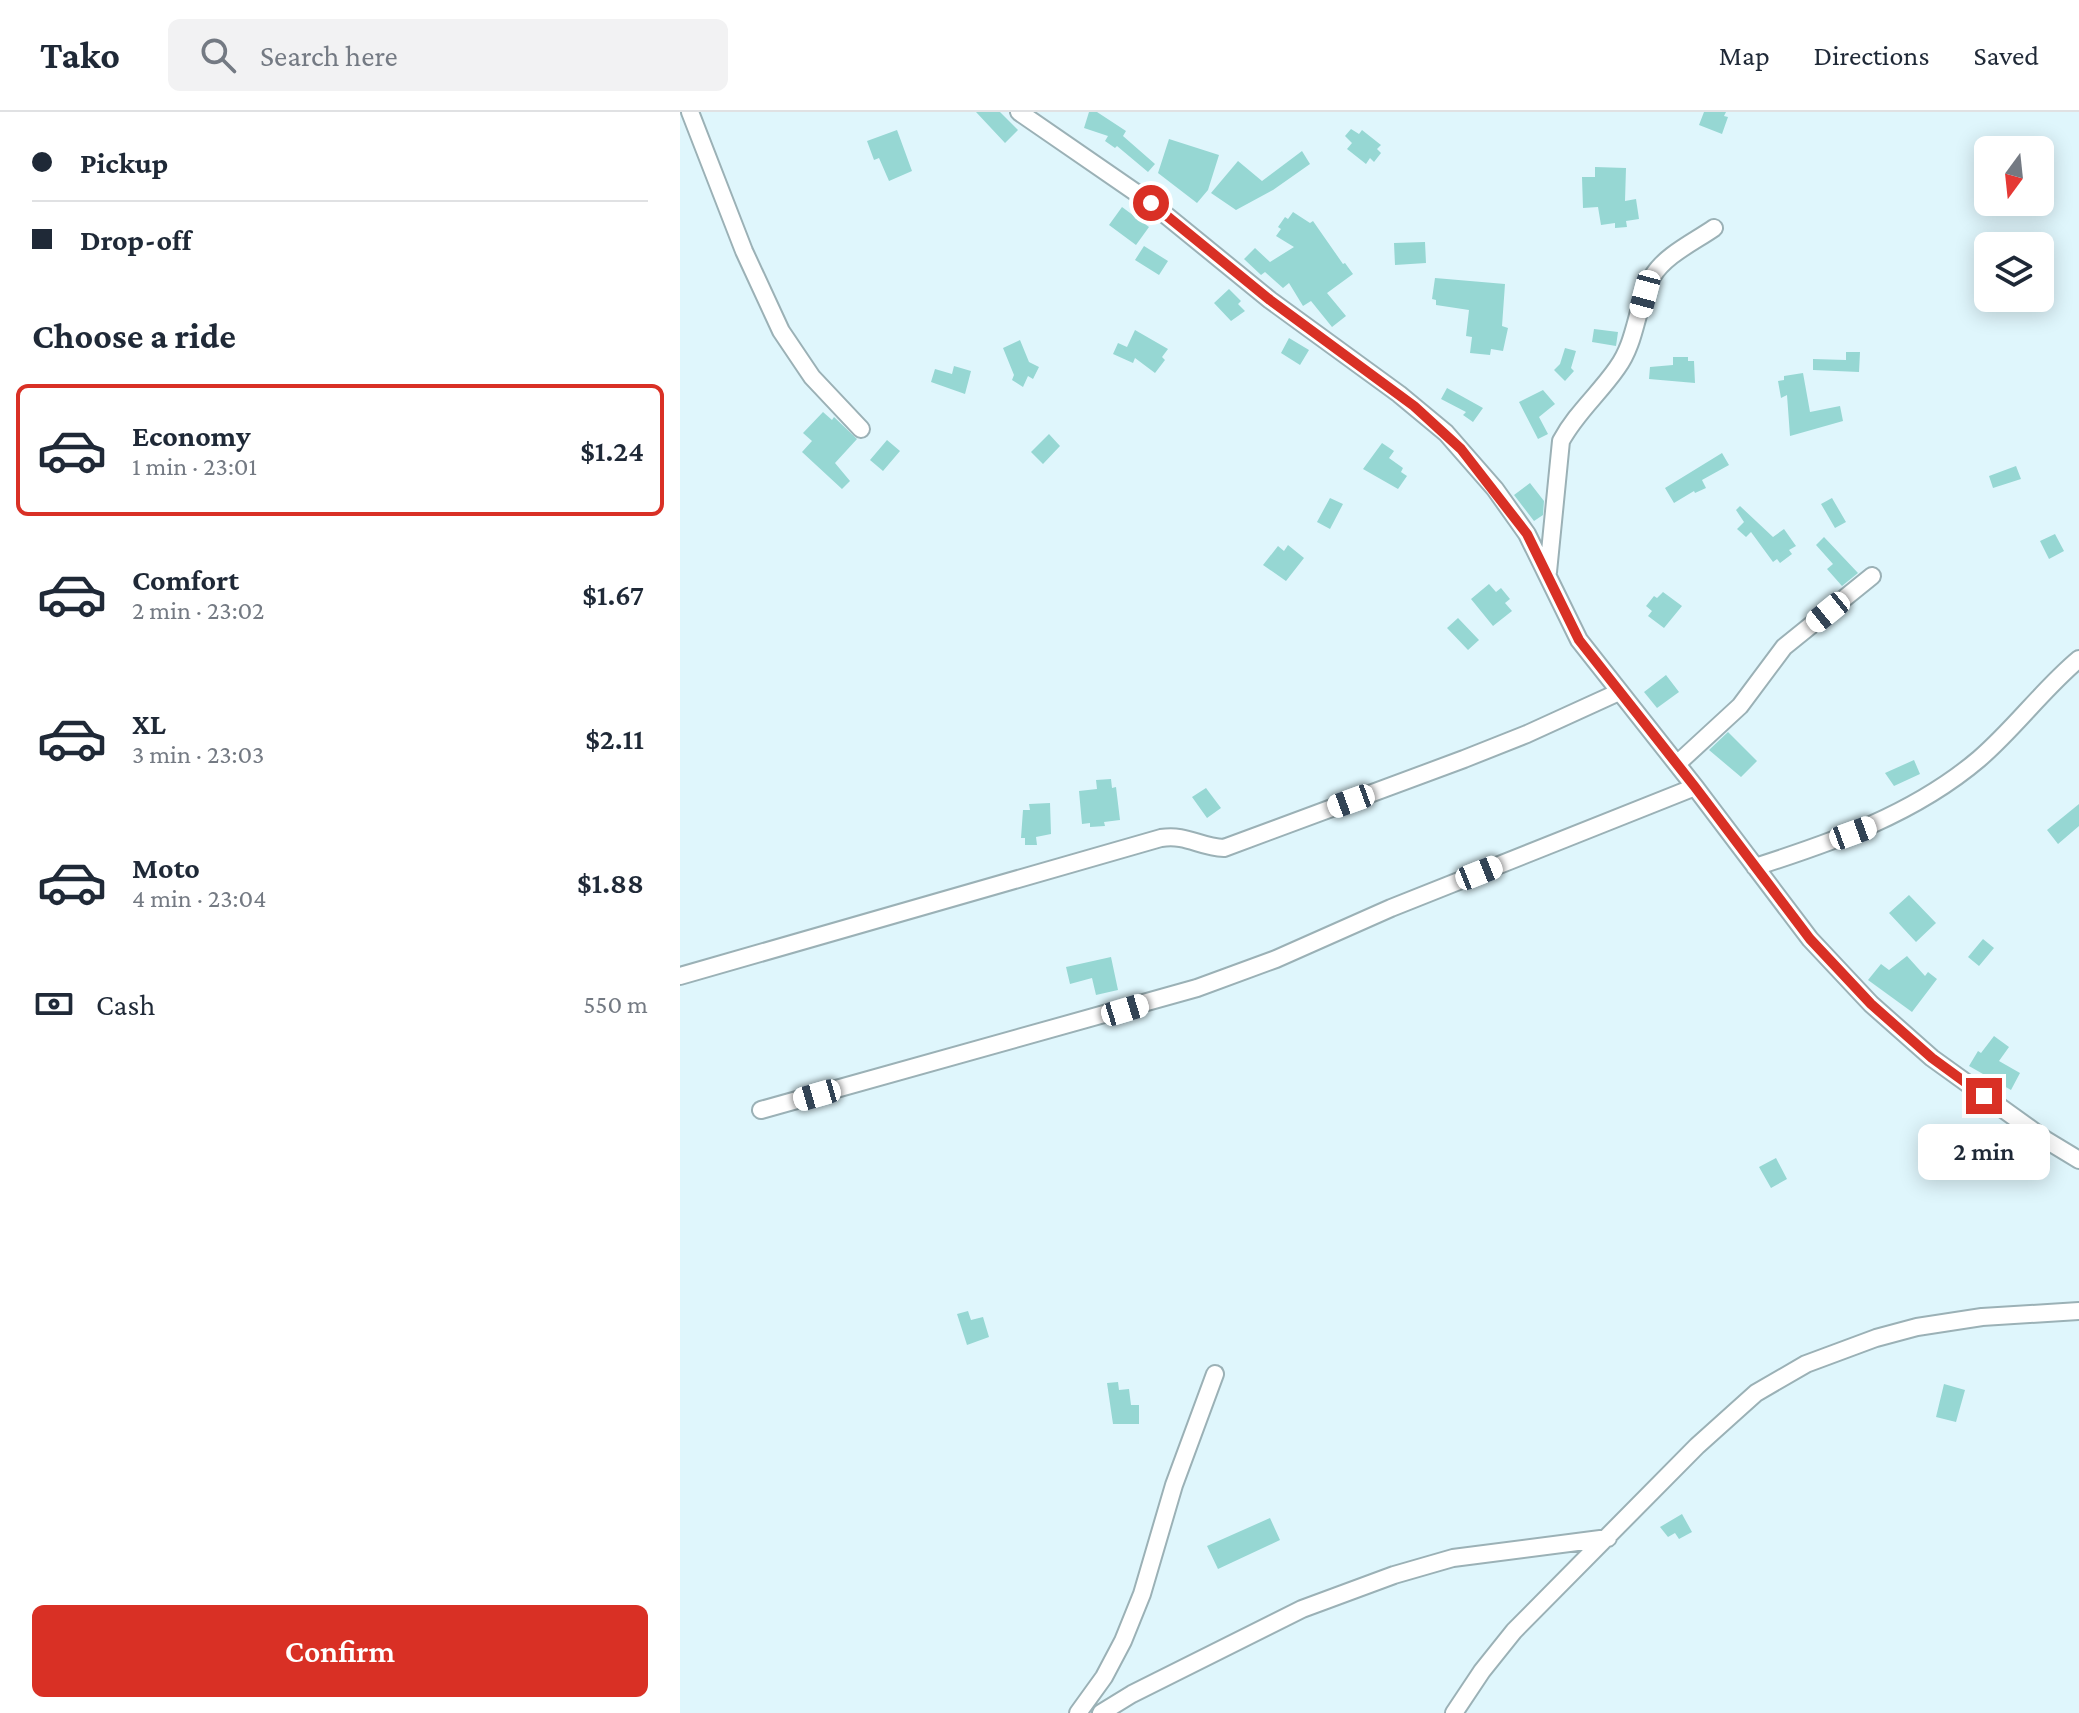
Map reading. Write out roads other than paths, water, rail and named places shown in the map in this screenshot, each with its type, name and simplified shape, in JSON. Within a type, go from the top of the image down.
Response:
[{"type":"street","points":[[690,112],[744,251],[781,331],[812,377],[861,429]]},
{"type":"street","points":[[1019,112],[1151,203],[1270,300],[1429,418],[1461,449],[1527,534],[1579,640],[1810,939],[1871,1004],[1942,1066],[2079,1160]]},
{"type":"street","points":[[1548,573],[1561,441],[1570,424],[1618,368],[1653,275],[1667,260],[1714,228]]},
{"type":"street","points":[[1677,764],[1740,706],[1784,647],[1872,576]]},
{"type":"street","points":[[1755,867],[1872,826],[1935,792],[1981,757],[2079,659]]},
{"type":"street","points":[[680,976],[1161,838],[1176,836],[1210,848],[1224,848],[1464,759],[1619,692]]},
{"type":"street","points":[[761,1110],[1197,988],[1276,959],[1391,908],[1695,787]]},
{"type":"street","points":[[1454,1713],[1514,1631],[1697,1446],[1756,1393],[1806,1364],[1876,1338],[1917,1327],[1982,1317],[2079,1311]]},
{"type":"street","points":[[1078,1713],[1104,1677],[1142,1594],[1174,1485],[1215,1374]]},
{"type":"street","points":[[1101,1713],[1132,1694],[1302,1609],[1394,1575],[1453,1558],[1608,1538]]}]
